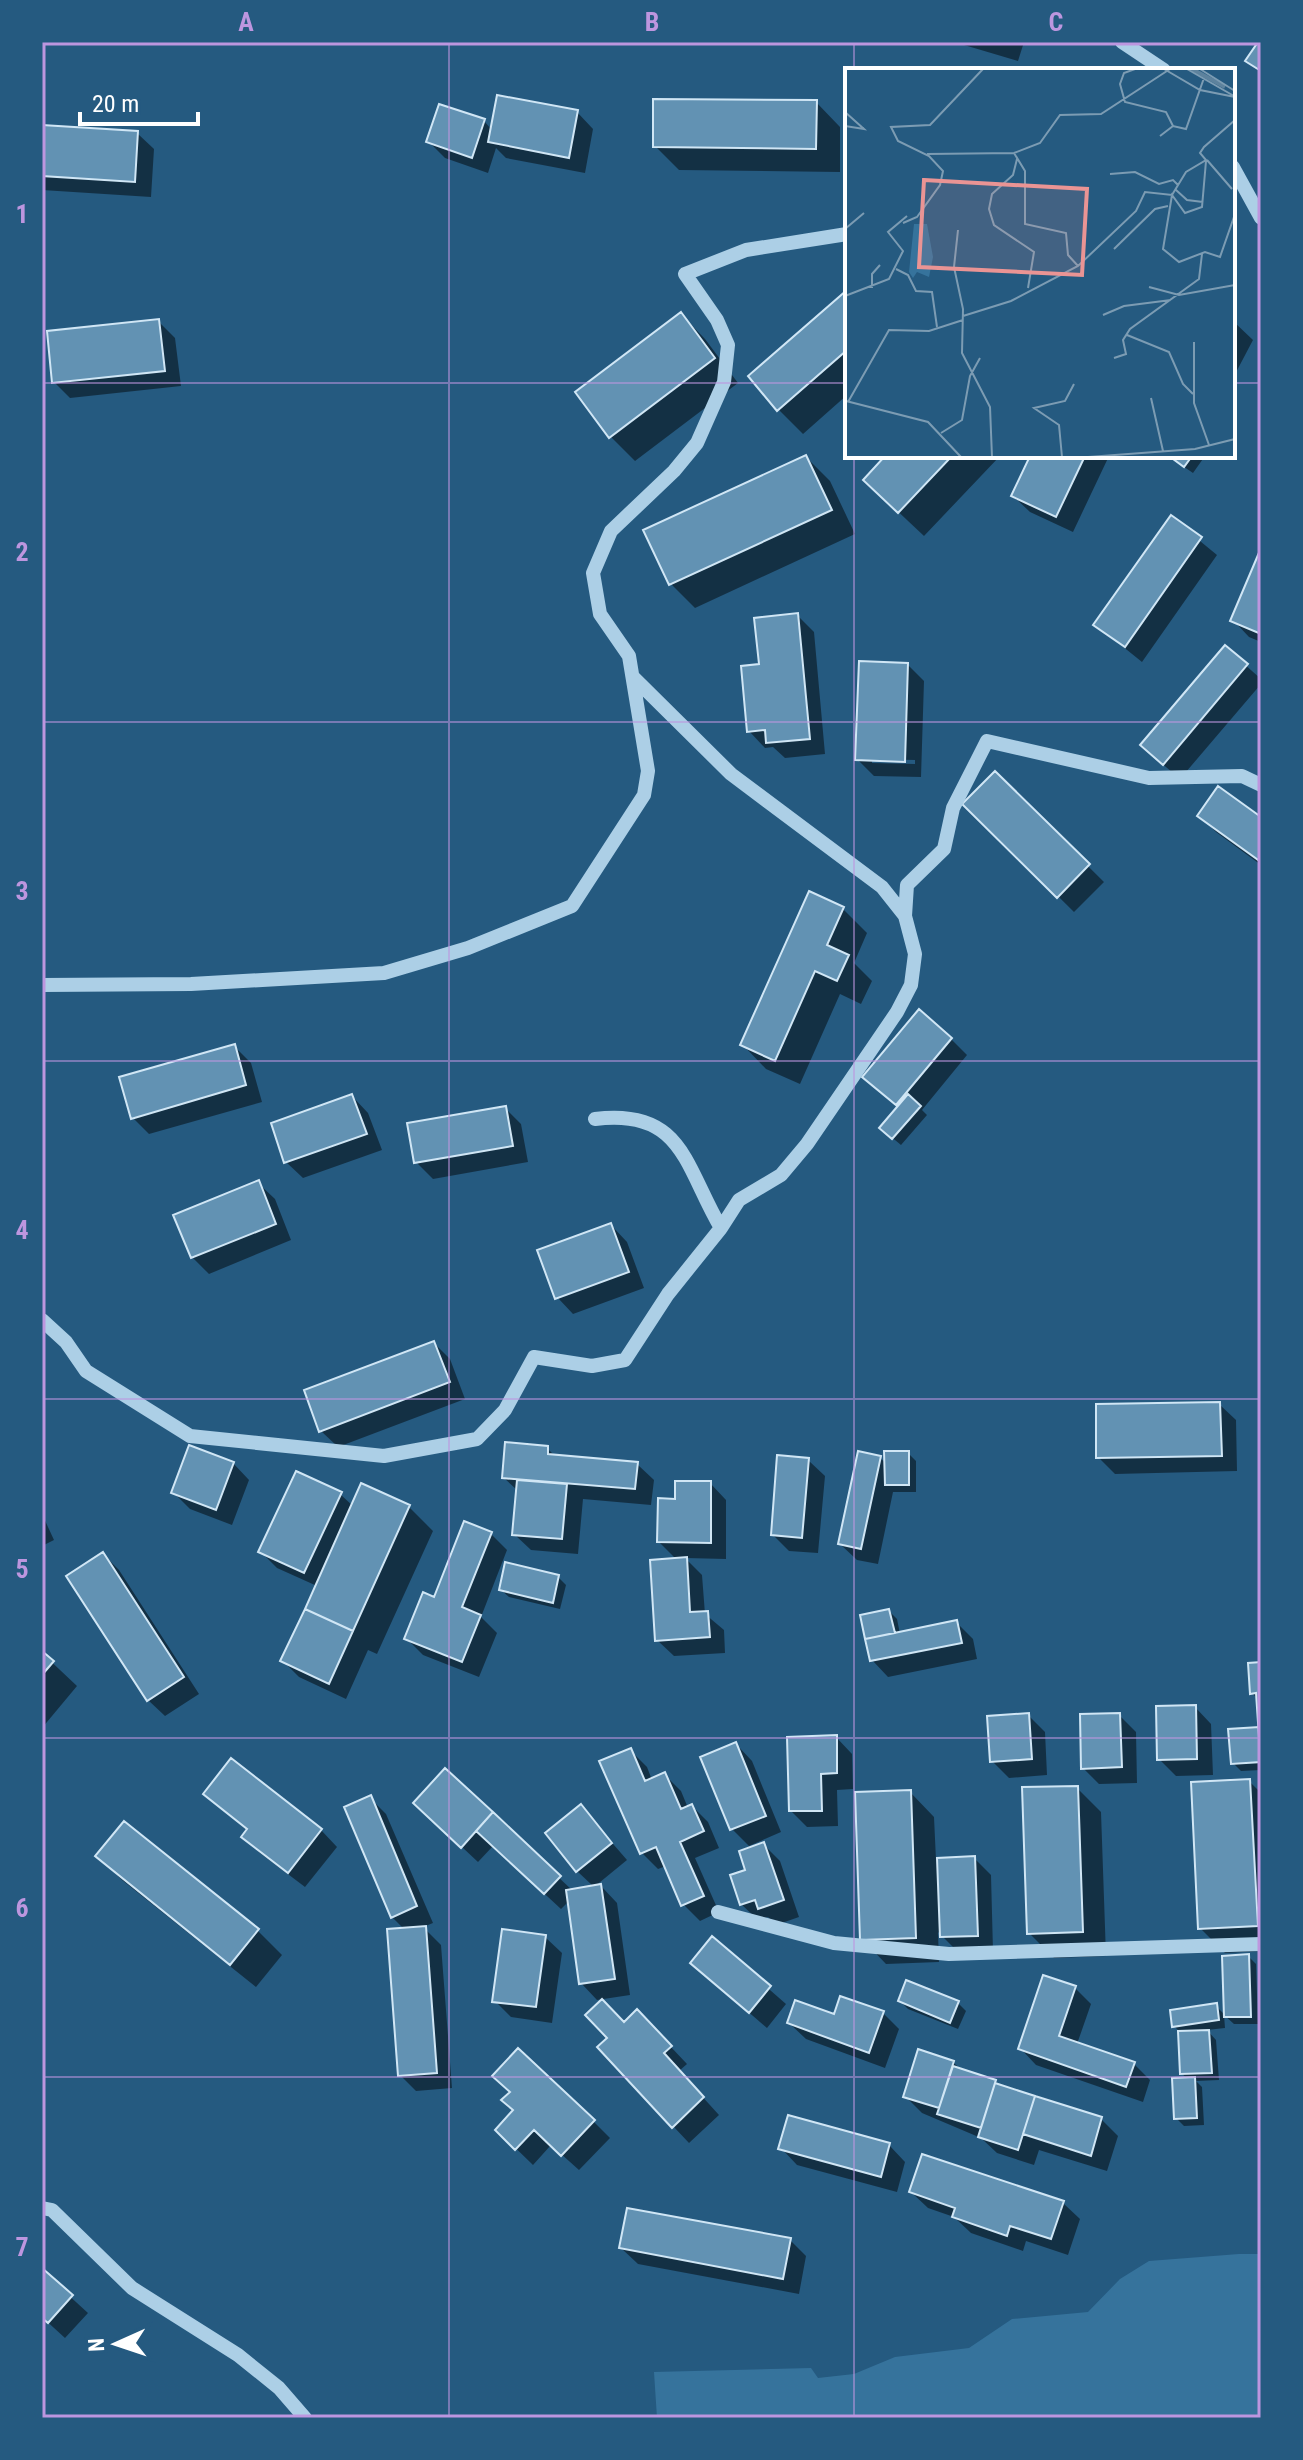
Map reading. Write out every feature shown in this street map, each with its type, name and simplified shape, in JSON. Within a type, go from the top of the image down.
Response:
[{"type":"street","points":[[1122,42],[1161,68]]},
{"type":"street","points":[[1235,171],[1261,218]]},
{"type":"street","points":[[42,985],[191,984],[384,973],[468,948],[572,906],[644,795],[648,771],[629,656],[600,614],[593,573],[611,531],[674,471],[697,443],[724,382],[728,345],[717,320],[685,274],[746,250],[845,234]]},
{"type":"street","points":[[632,676],[731,774],[882,887],[905,916]]},
{"type":"street","points":[[42,1320],[66,1342],[86,1371],[190,1436],[384,1456],[477,1439],[505,1410],[534,1357],[592,1366],[625,1360],[668,1294],[721,1228],[739,1200],[781,1175],[807,1144],[897,1012],[911,985],[915,954],[905,916],[907,885],[944,849],[953,808],[987,741],[1149,778],[1242,776],[1261,785]]},
{"type":"street","points":[[595,1119],[641,1118],[662,1129],[681,1151],[721,1228]]},
{"type":"street","points":[[718,1912],[834,1943],[949,1954],[1261,1944]]},
{"type":"street","points":[[42,2208],[52,2210],[132,2288],[238,2355],[279,2388],[305,2418]]},
{"type":"shaded area","points":[[1261,2254],[1261,2418],[657,2418],[654,2372],[811,2368],[818,2378],[854,2374],[895,2357],[969,2348],[1012,2319],[1088,2312],[1120,2279],[1149,2261]]},
{"type":"building","points":[[1261,42],[1261,71],[1245,61]]},
{"type":"building","points":[[497,95],[578,110],[569,158],[488,142]]},
{"type":"building","points":[[653,99],[817,100],[816,149],[653,147]]},
{"type":"building","points":[[439,104],[485,119],[472,158],[426,142]]},
{"type":"building","points":[[42,125],[138,131],[135,182],[42,176]]},
{"type":"building","points":[[845,292],[845,352],[777,411],[748,376]]},
{"type":"building","points":[[681,312],[715,358],[609,438],[575,392]]},
{"type":"building","points":[[159,319],[165,371],[52,383],[47,331]]},
{"type":"building","points":[[806,455],[832,510],[669,585],[643,530]]},
{"type":"building","points":[[883,458],[950,458],[898,513],[863,480]]},
{"type":"building","points":[[1029,458],[1084,458],[1056,517],[1011,496]]},
{"type":"building","points":[[1172,458],[1191,458],[1184,467]]},
{"type":"building","points":[[1171,515],[1202,537],[1125,647],[1093,625]]},
{"type":"building","points":[[1261,548],[1261,634],[1230,621]]},
{"type":"building","points":[[798,613],[810,739],[766,743],[765,730],[747,732],[741,666],[759,664],[754,618]]},
{"type":"building","points":[[1225,645],[1248,664],[1163,765],[1140,745]]},
{"type":"building","points":[[859,661],[908,663],[905,762],[855,760]]},
{"type":"building","points":[[995,771],[1090,864],[1057,898],[962,804]]},
{"type":"building","points":[[1218,786],[1261,817],[1261,862],[1197,816]]},
{"type":"building","points":[[809,891],[844,907],[827,945],[849,955],[837,981],[815,971],[775,1061],[740,1045]]},
{"type":"building","points":[[919,1009],[952,1038],[896,1105],[862,1077]]},
{"type":"building","points":[[235,1044],[246,1085],[131,1119],[119,1077]]},
{"type":"building","points":[[352,1094],[367,1134],[284,1163],[271,1123]]},
{"type":"building","points":[[908,1094],[921,1106],[892,1139],[879,1128]]},
{"type":"building","points":[[506,1106],[513,1146],[414,1163],[407,1123]]},
{"type":"building","points":[[259,1180],[276,1224],[191,1258],[173,1215]]},
{"type":"building","points":[[611,1223],[629,1272],[555,1299],[537,1250]]},
{"type":"building","points":[[434,1341],[450,1382],[319,1432],[304,1390]]},
{"type":"building","points":[[1220,1402],[1222,1456],[1096,1458],[1096,1404]]},
{"type":"building","points":[[505,1442],[548,1446],[548,1454],[638,1462],[635,1489],[502,1478]]},
{"type":"building","points":[[189,1445],[234,1462],[216,1510],[171,1493]]},
{"type":"building","points":[[858,1451],[881,1456],[861,1549],[838,1544]]},
{"type":"building","points":[[884,1451],[909,1451],[909,1485],[885,1485]]},
{"type":"building","points":[[777,1455],[809,1458],[802,1538],[771,1535]]},
{"type":"building","points":[[296,1471],[342,1492],[304,1573],[258,1552]]},
{"type":"building","points":[[517,1480],[567,1484],[562,1539],[512,1535]]},
{"type":"building","points":[[675,1481],[711,1481],[711,1543],[657,1542],[658,1498],[675,1499]]},
{"type":"building","points":[[361,1483],[410,1505],[353,1631],[305,1609]]},
{"type":"building","points":[[464,1521],[492,1532],[462,1607],[481,1615],[462,1662],[404,1639],[423,1592],[434,1597]]},
{"type":"building","points":[[103,1552],[184,1677],[147,1701],[66,1576]]},
{"type":"building","points":[[687,1557],[690,1612],[708,1611],[710,1637],[655,1641],[650,1560]]},
{"type":"building","points":[[505,1562],[559,1575],[553,1603],[499,1590]]},
{"type":"building","points":[[305,1609],[353,1631],[329,1684],[280,1661]]},
{"type":"building","points":[[889,1609],[895,1633],[865,1639],[860,1615]]},
{"type":"building","points":[[957,1620],[962,1643],[870,1661],[865,1639]]},
{"type":"building","points":[[42,1651],[54,1661],[42,1675]]},
{"type":"building","points":[[1261,1662],[1261,1767],[1256,1693],[1250,1694],[1248,1663]]},
{"type":"building","points":[[1196,1705],[1197,1759],[1157,1760],[1156,1706]]},
{"type":"building","points":[[1029,1713],[1032,1759],[990,1762],[987,1716]]},
{"type":"building","points":[[1120,1713],[1122,1767],[1081,1769],[1080,1714]]},
{"type":"building","points":[[1259,1727],[1261,1762],[1231,1764],[1228,1729]]},
{"type":"building","points":[[837,1735],[837,1773],[821,1774],[822,1811],[789,1811],[787,1737]]},
{"type":"building","points":[[736,1742],[766,1816],[730,1830],[700,1757]]},
{"type":"building","points":[[631,1748],[645,1781],[665,1772],[681,1809],[692,1804],[704,1831],[680,1842],[704,1896],[681,1906],[656,1847],[640,1854],[599,1761]]},
{"type":"building","points":[[231,1758],[322,1829],[288,1873],[241,1837],[247,1829],[203,1794]]},
{"type":"building","points":[[445,1768],[493,1812],[461,1848],[413,1803]]},
{"type":"building","points":[[1250,1779],[1258,1926],[1198,1929],[1191,1782]]},
{"type":"building","points":[[1078,1786],[1083,1932],[1027,1934],[1022,1787]]},
{"type":"building","points":[[911,1790],[916,1938],[860,1940],[855,1792]]},
{"type":"building","points":[[371,1795],[417,1906],[391,1918],[344,1807]]},
{"type":"building","points":[[581,1804],[612,1843],[576,1872],[545,1833]]},
{"type":"building","points":[[493,1812],[561,1876],[544,1894],[476,1831]]},
{"type":"building","points":[[124,1821],[259,1929],[230,1965],[95,1856]]},
{"type":"building","points":[[764,1842],[784,1900],[758,1909],[755,1900],[740,1905],[730,1875],[745,1870],[739,1851]]},
{"type":"building","points":[[975,1856],[978,1936],[940,1937],[937,1858]]},
{"type":"building","points":[[601,1884],[615,1979],[579,1984],[566,1890]]},
{"type":"building","points":[[426,1926],[437,2073],[398,2076],[387,1929]]},
{"type":"building","points":[[502,1929],[546,1935],[536,2007],[492,2002]]},
{"type":"building","points":[[712,1936],[771,1986],[749,2013],[690,1963]]},
{"type":"building","points":[[1249,1954],[1251,2017],[1224,2017],[1222,1956]]},
{"type":"building","points":[[1043,1975],[1076,1986],[1059,2036],[1135,2062],[1126,2087],[1018,2049]]},
{"type":"building","points":[[906,1980],[959,2001],[950,2023],[898,2001]]},
{"type":"building","points":[[840,1996],[884,2011],[869,2053],[787,2023],[795,2000],[834,2014]]},
{"type":"building","points":[[602,1999],[624,2022],[637,2009],[672,2046],[664,2053],[704,2097],[672,2128],[597,2047],[607,2038],[585,2015]]},
{"type":"building","points":[[1217,2003],[1219,2020],[1172,2027],[1170,2010]]},
{"type":"building","points":[[1209,2030],[1212,2073],[1180,2074],[1178,2031]]},
{"type":"building","points":[[518,2048],[595,2120],[561,2156],[534,2130],[515,2150],[495,2130],[513,2110],[501,2100],[510,2092],[492,2076]]},
{"type":"building","points":[[918,2049],[954,2061],[939,2108],[903,2097]]},
{"type":"building","points":[[953,2066],[996,2080],[981,2128],[937,2114]]},
{"type":"building","points":[[1195,2077],[1197,2118],[1174,2119],[1172,2078]]},
{"type":"building","points":[[995,2083],[1035,2096],[1018,2150],[978,2137]]},
{"type":"building","points":[[1035,2096],[1102,2117],[1091,2156],[1023,2134]]},
{"type":"building","points":[[788,2115],[890,2143],[881,2177],[778,2149]]},
{"type":"building","points":[[922,2154],[1064,2201],[1051,2239],[1010,2226],[1007,2236],[952,2217],[955,2208],[909,2192]]},
{"type":"building","points":[[627,2208],[791,2238],[783,2279],[619,2248]]},
{"type":"building","points":[[42,2268],[73,2295],[48,2323],[42,2318]]}]
